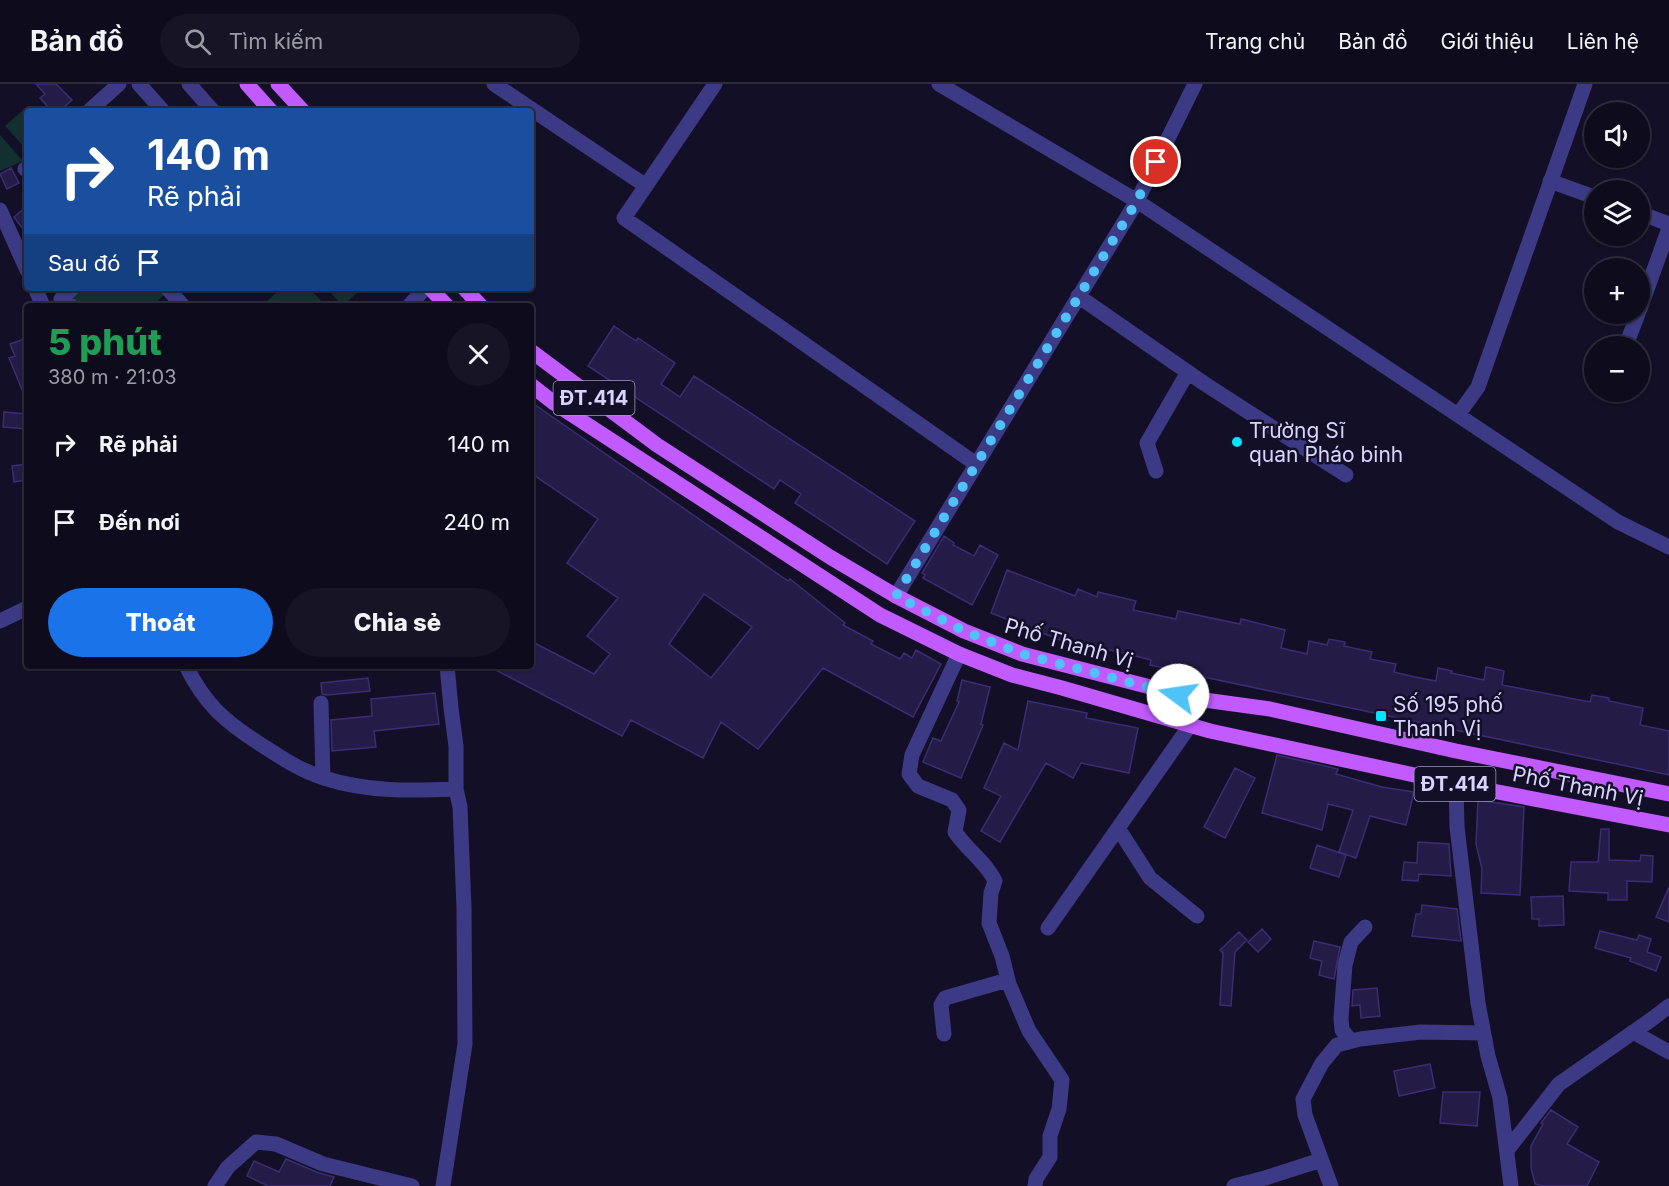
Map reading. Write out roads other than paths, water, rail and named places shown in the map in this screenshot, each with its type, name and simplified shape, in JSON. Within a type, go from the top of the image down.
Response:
[{"type":"main road","points":[[247,84],[268,108]]},
{"type":"main road","points":[[273,108],[284,90],[300,108]]},
{"type":"main road","points":[[433,291],[444,303]]},
{"type":"main road","points":[[467,291],[478,303]]},
{"type":"main road","name":"Phố Thanh Vị","points":[[534,353],[657,445],[830,557],[896,596],[964,631],[1022,654],[1080,671],[1197,699],[1270,709],[1444,748],[1669,794]]},
{"type":"main road","name":"Phố Thanh Vị","points":[[534,387],[554,403],[880,615],[959,654],[1012,675],[1210,731],[1456,784],[1669,825]]},
{"type":"street","points":[[92,108],[119,84]]},
{"type":"street","points":[[139,84],[160,108]]},
{"type":"street","points":[[189,84],[210,108]]},
{"type":"street","points":[[494,84],[530,108]]},
{"type":"street","points":[[939,84],[1137,201],[1618,522],[1669,547]]},
{"type":"street","points":[[896,596],[1137,201],[1195,84]]},
{"type":"street","points":[[1458,415],[1478,387],[1585,84]]},
{"type":"street","points":[[712,85],[624,218],[976,464]]},
{"type":"street","points":[[534,111],[646,186]]},
{"type":"street","points":[[1550,181],[1584,193]]},
{"type":"street","points":[[0,210],[24,263]]},
{"type":"street","points":[[1650,217],[1669,226],[1650,280]]},
{"type":"street","points":[[67,303],[61,299],[70,291]]},
{"type":"street","points":[[170,291],[180,303]]},
{"type":"street","points":[[412,303],[422,291]]},
{"type":"street","points":[[1078,296],[1188,372],[1346,475]]},
{"type":"street","points":[[1156,471],[1147,443],[1188,372]]},
{"type":"street","points":[[0,621],[24,609]]},
{"type":"street","points":[[959,654],[912,755],[909,774],[918,786],[952,800],[959,810],[955,832],[989,869],[995,881],[991,893],[989,922],[1002,956],[1009,984],[1029,1031],[1062,1080],[1059,1109],[1050,1136],[1050,1157],[1036,1179],[1035,1186]]},
{"type":"street","points":[[187,669],[196,687],[217,713],[288,762],[322,778],[357,786],[404,791],[456,789]]},
{"type":"street","points":[[443,1186],[465,1044],[464,908],[460,807],[456,789],[456,746],[447,669]]},
{"type":"street","points":[[321,703],[322,778]]},
{"type":"street","points":[[1048,928],[1191,724]]},
{"type":"street","points":[[1456,784],[1459,849],[1483,1032],[1500,1098],[1511,1186]]},
{"type":"street","points":[[1118,828],[1150,878],[1197,916]]},
{"type":"street","points":[[1351,1041],[1342,1030],[1345,965],[1351,942],[1365,927]]},
{"type":"street","points":[[944,1034],[941,1005],[945,998],[1004,981],[1009,984]]},
{"type":"street","points":[[1508,1149],[1559,1084],[1669,1006]]},
{"type":"street","points":[[1331,1186],[1305,1115],[1303,1099],[1322,1063],[1337,1045],[1351,1041],[1421,1032],[1483,1032]]},
{"type":"street","points":[[1633,1032],[1669,1052]]},
{"type":"street","points":[[215,1186],[228,1167],[256,1142],[276,1144],[322,1164],[412,1186]]},
{"type":"street","points":[[1234,1186],[1321,1160]]},
{"type":"street","points":[[1287,1186],[1289,1170]]},
{"type":"place","name":"Trường Sĩ quan Pháo binh","points":[[1237,442]]},
{"type":"place","name":"Số 195 phố Thanh Vị","points":[[1381,716]]}]
